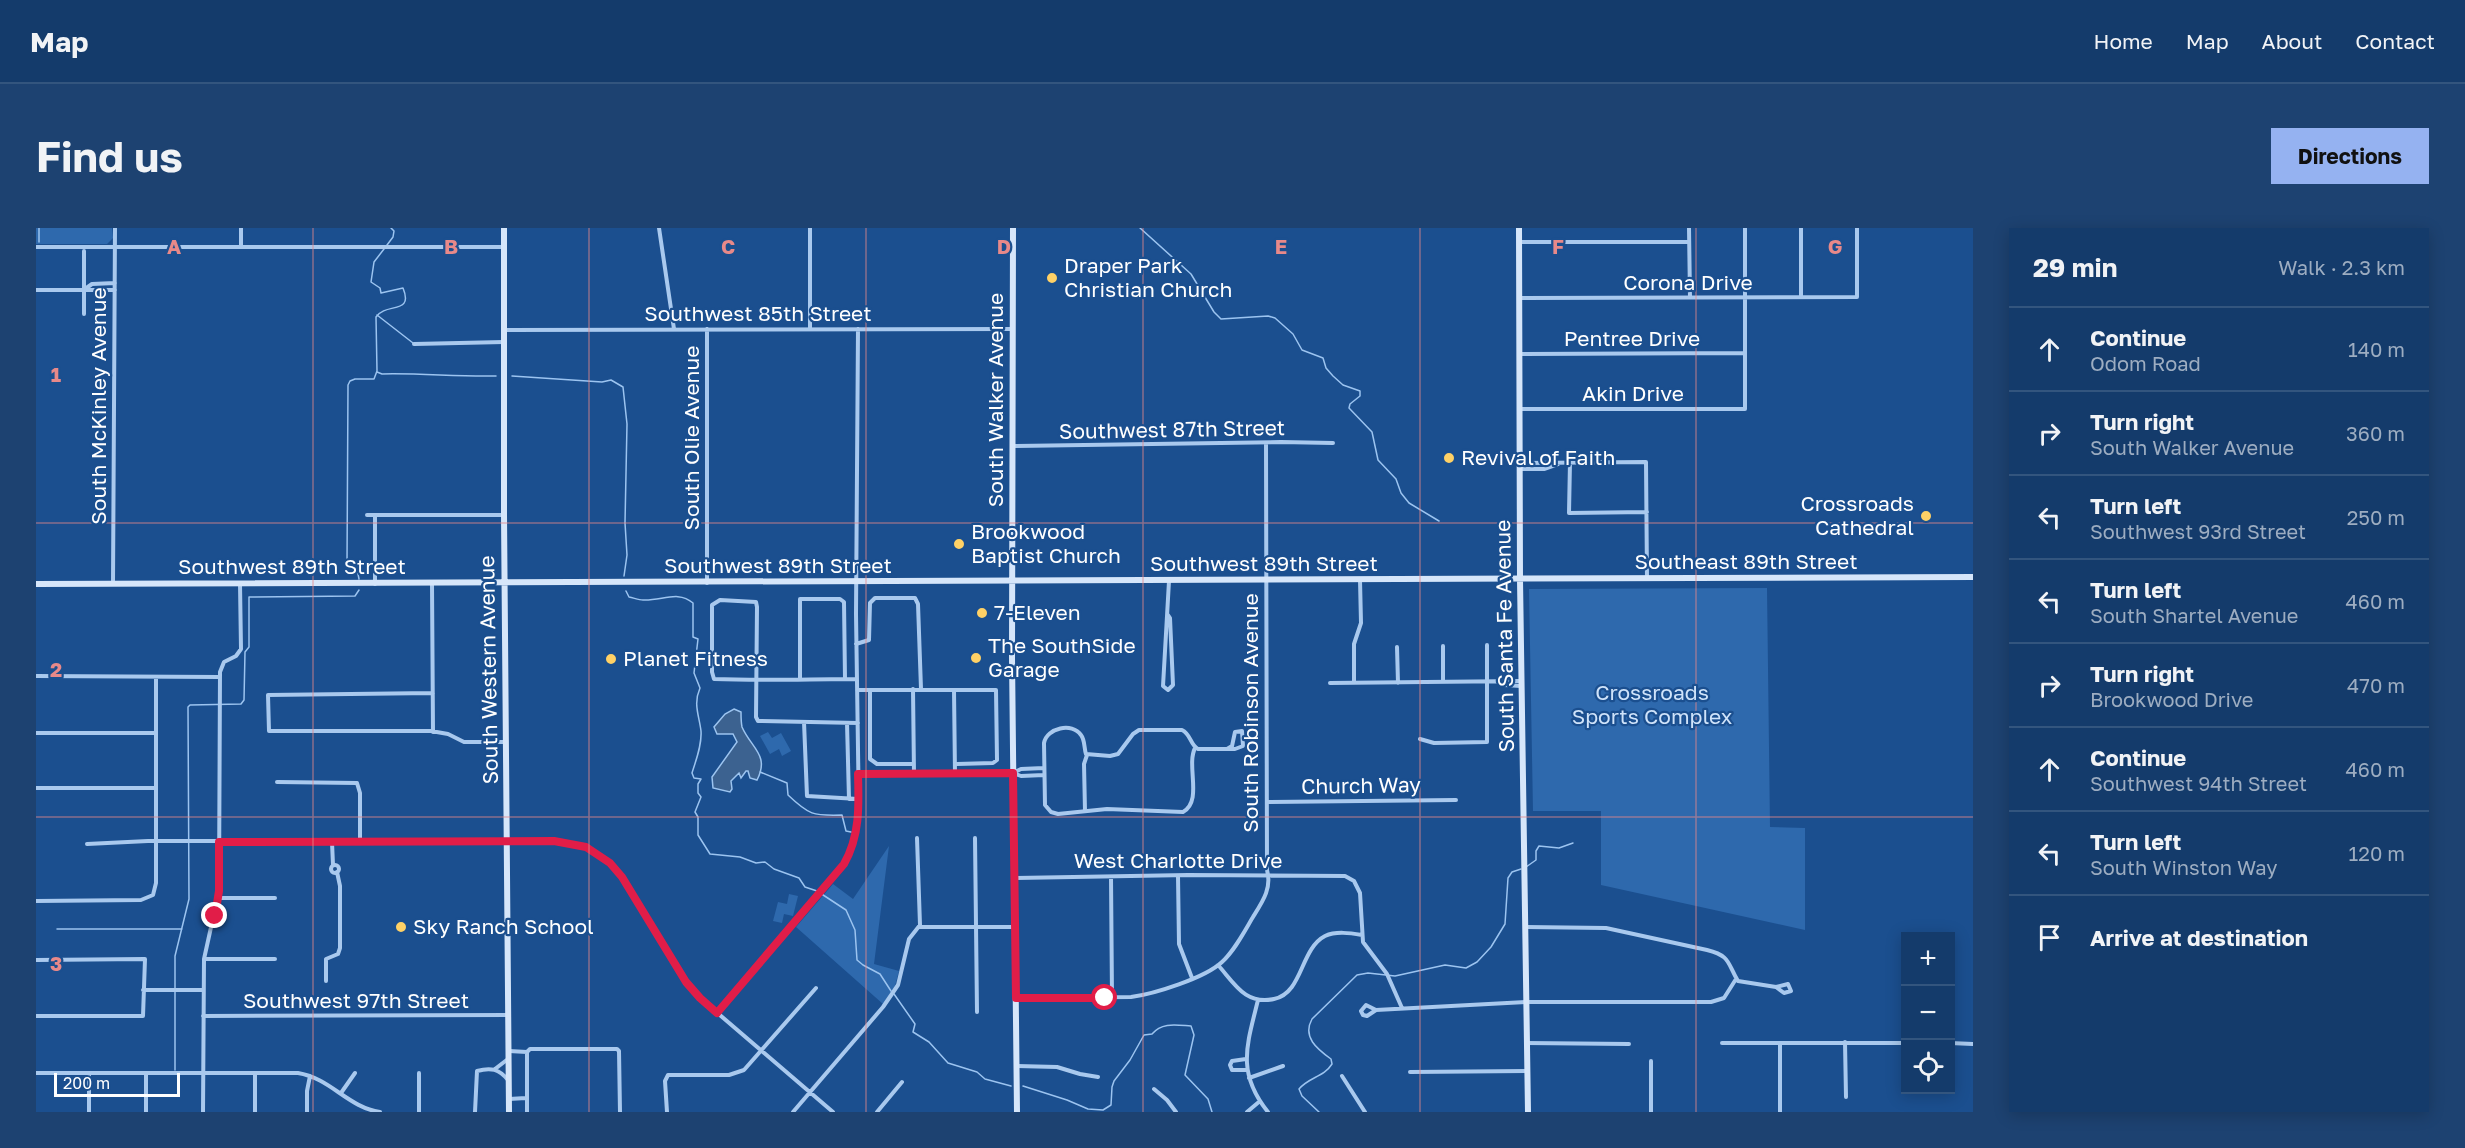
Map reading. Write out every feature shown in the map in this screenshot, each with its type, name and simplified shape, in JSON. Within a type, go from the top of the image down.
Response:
[{"type":"main road","name":"South Western Avenue","points":[[504,228],[504,584],[509,1112]]},
{"type":"main road","name":"South Walker Avenue","points":[[1012,228],[1013,773],[1017,1112]]},
{"type":"main road","name":"South Santa Fe Avenue","points":[[1520,228],[1520,580],[1528,1112]]},
{"type":"main road","name":"Southeast 89th Street","points":[[1520,580],[1973,577]]},
{"type":"main road","name":"Southwest 89th Street","points":[[36,584],[1520,580]]},
{"type":"street","name":"South McKinley Avenue","points":[[113,584],[115,228]]},
{"type":"street","points":[[241,228],[241,247]]},
{"type":"street","name":"South Olie Avenue","points":[[659,228],[674,329]]},
{"type":"street","points":[[810,228],[810,329]]},
{"type":"street","points":[[1689,228],[1690,298]]},
{"type":"street","points":[[1745,228],[1745,353]]},
{"type":"street","points":[[1801,228],[1801,297]]},
{"type":"street","name":"Corona Drive","points":[[1520,298],[1857,297],[1857,228]]},
{"type":"street","points":[[1520,242],[1689,242]]},
{"type":"street","points":[[36,247],[504,247]]},
{"type":"street","points":[[84,251],[84,314]]},
{"type":"street","points":[[84,290],[92,284],[115,284]]},
{"type":"street","points":[[36,290],[115,290]]},
{"type":"street","name":"South Olie Avenue","points":[[707,329],[707,583]]},
{"type":"street","points":[[717,1013],[844,864],[853,847],[858,827],[856,644],[858,329]]},
{"type":"street","name":"Southwest 85th Street","points":[[504,330],[1013,329]]},
{"type":"street","points":[[414,344],[504,342]]},
{"type":"street","name":"Pentree Drive","points":[[1520,354],[1745,353]]},
{"type":"street","name":"Akin Drive","points":[[1520,410],[1746,409],[1745,353]]},
{"type":"street","name":"South Robinson Avenue","points":[[1218,965],[1240,938],[1265,897],[1270,882],[1267,802],[1266,443]]},
{"type":"street","name":"Southwest 87th Street","points":[[1013,446],[1332,443]]},
{"type":"street","points":[[1520,466],[1544,469],[1561,462],[1646,462],[1647,579]]},
{"type":"street","points":[[1570,462],[1569,513],[1647,512]]},
{"type":"street","points":[[367,515],[504,515]]},
{"type":"street","points":[[375,515],[375,584]]},
{"type":"street","points":[[1354,683],[1354,642],[1361,623],[1360,580]]},
{"type":"street","points":[[1168,636],[1173,685],[1168,690],[1163,686],[1168,636],[1169,581]]},
{"type":"street","points":[[203,1112],[204,959],[218,898],[219,677],[222,664],[236,656],[241,647],[240,584]]},
{"type":"street","points":[[432,584],[433,732]]},
{"type":"street","points":[[856,644],[869,640],[870,603],[875,597],[915,598],[918,604],[921,689]]},
{"type":"street","points":[[800,679],[801,599],[840,599],[844,603],[845,679]]},
{"type":"street","points":[[857,679],[756,679],[713,678],[712,605],[715,602],[746,600],[756,602],[756,679],[756,717],[758,721],[858,723]]},
{"type":"street","points":[[1420,739],[1434,743],[1487,742],[1487,645]]},
{"type":"street","points":[[1443,646],[1443,682]]},
{"type":"street","points":[[1398,647],[1398,682]]},
{"type":"street","points":[[36,676],[219,677]]},
{"type":"street","points":[[36,901],[145,900],[153,895],[156,888],[156,677]]},
{"type":"street","points":[[1330,683],[1496,682],[1504,686],[1521,684]]},
{"type":"street","points":[[913,689],[914,774]]},
{"type":"street","points":[[857,690],[996,690],[998,759],[993,763],[957,764]]},
{"type":"street","points":[[870,690],[870,759],[878,764],[914,764]]},
{"type":"street","points":[[954,690],[957,764],[955,774]]},
{"type":"street","points":[[432,693],[268,695],[269,731],[433,732],[448,734],[464,742],[506,742]]},
{"type":"street","points":[[804,722],[807,796],[858,799]]},
{"type":"street","points":[[847,723],[849,799]]},
{"type":"street","points":[[1085,811],[1084,764],[1087,755],[1082,736],[1076,730],[1058,729],[1049,733],[1044,743],[1045,802],[1051,812],[1058,814],[1128,809],[1176,813],[1187,810],[1192,799],[1194,748],[1188,735],[1182,730],[1142,729],[1133,734],[1118,754],[1087,755]]},
{"type":"street","points":[[1194,748],[1227,749],[1239,749],[1243,746],[1242,731],[1235,732],[1232,746],[1227,749]]},
{"type":"street","points":[[36,733],[156,733]]},
{"type":"street","points":[[1013,773],[1021,769],[1044,768]]},
{"type":"street","points":[[858,774],[1013,773],[1044,775]]},
{"type":"street","points":[[277,782],[357,783],[360,793],[360,842]]},
{"type":"street","points":[[36,788],[156,788]]},
{"type":"street","name":"Church Way","points":[[1267,802],[1456,800]]},
{"type":"street","points":[[793,1112],[891,998],[898,985],[909,939],[919,927],[917,838]]},
{"type":"street","points":[[975,838],[976,1012]]},
{"type":"street","points":[[326,981],[326,958],[338,954],[340,948],[340,886],[337,872],[331,871],[333,842]]},
{"type":"street","points":[[87,844],[568,842],[586,847],[605,858],[622,877],[686,982],[700,998],[833,1112]]},
{"type":"street","points":[[1178,876],[1179,944],[1192,978]]},
{"type":"street","name":"West Charlotte Drive","points":[[1015,878],[1342,876],[1354,881],[1359,888],[1362,903],[1362,935]]},
{"type":"street","points":[[1111,877],[1112,998]]},
{"type":"street","points":[[218,898],[274,898]]},
{"type":"street","points":[[919,927],[1016,927]]},
{"type":"street","points":[[1525,927],[1606,928],[1717,953],[1730,962],[1736,979]]},
{"type":"street","points":[[1016,998],[1112,998],[1145,995],[1192,978],[1218,965],[1241,993],[1258,1000],[1277,999],[1287,993],[1313,948],[1323,937],[1340,933],[1362,935],[1368,951],[1390,980],[1402,1008]]},
{"type":"street","points":[[36,960],[145,959],[143,1016],[36,1016]]},
{"type":"street","points":[[204,959],[275,959]]},
{"type":"street","points":[[1736,979],[1776,987]]},
{"type":"street","points":[[1376,1010],[1526,1002],[1710,1002],[1724,998],[1736,979]]},
{"type":"street","points":[[667,1112],[666,1081],[668,1075],[735,1075],[748,1067],[816,988]]},
{"type":"street","points":[[143,990],[203,990]]},
{"type":"street","points":[[1258,1000],[1246,1059],[1249,1078],[1266,1111]]},
{"type":"street","name":"Southwest 97th Street","points":[[203,1016],[508,1015]]},
{"type":"street","points":[[1845,1042],[1846,1097]]},
{"type":"street","points":[[1722,1043],[1901,1042]]},
{"type":"street","points":[[1527,1043],[1629,1044]]},
{"type":"street","points":[[1955,1043],[1973,1044]]},
{"type":"street","points":[[1780,1044],[1780,1112]]},
{"type":"street","points":[[495,1069],[508,1054],[527,1052],[530,1049],[617,1049],[619,1051],[620,1112]]},
{"type":"street","points":[[527,1052],[527,1112]]},
{"type":"street","points":[[1246,1059],[1232,1061],[1230,1065],[1232,1070],[1247,1070]]},
{"type":"street","points":[[1651,1061],[1651,1112]]},
{"type":"street","points":[[1017,1066],[1057,1067],[1098,1077]]},
{"type":"street","points":[[1249,1078],[1283,1066]]},
{"type":"street","points":[[475,1112],[477,1071],[495,1069],[502,1073],[509,1082]]},
{"type":"street","points":[[1410,1072],[1527,1071]]},
{"type":"street","points":[[36,1073],[298,1073],[310,1076],[341,1093],[363,1110],[380,1112]]},
{"type":"street","points":[[89,1073],[89,1112]]},
{"type":"street","points":[[146,1073],[146,1112]]},
{"type":"street","points":[[255,1073],[255,1112]]},
{"type":"street","points":[[341,1093],[355,1073]]},
{"type":"street","points":[[419,1073],[419,1112]]},
{"type":"street","points":[[307,1112],[310,1076]]},
{"type":"street","points":[[1342,1076],[1365,1112]]},
{"type":"street","points":[[877,1112],[902,1082]]},
{"type":"street","points":[[1154,1089],[1176,1112]]},
{"type":"street","points":[[509,1099],[526,1098]]},
{"type":"street","points":[[1247,1112],[1260,1101]]},
{"type":"green space","points":[[36,228],[112,228],[113,238],[107,244],[36,244]]},
{"type":"green space","name":"Crossroads Sports Complex","points":[[1767,588],[1770,827],[1805,828],[1805,930],[1601,885],[1601,811],[1533,811],[1529,589]]},
{"type":"green space","points":[[768,732],[772,738],[781,733],[791,751],[782,756],[779,749],[770,754],[760,736]]},
{"type":"green space","points":[[889,846],[874,964],[899,971],[895,986],[883,1004],[796,927],[833,884],[853,899]]},
{"type":"green space","points":[[789,894],[798,896],[793,916],[784,914],[782,923],[773,921],[778,902],[787,904]]},
{"type":"shaded area","points":[[734,709],[741,712],[742,727],[758,752],[761,764],[757,780],[750,778],[748,771],[741,778],[739,773],[731,781],[730,792],[713,788],[712,777],[737,742],[733,734],[717,734],[714,727],[725,714]]},
{"type":"waterway","points":[[39,228],[39,242]]},
{"type":"waterway","points":[[387,245],[393,237],[394,231],[391,228]]},
{"type":"waterway","points":[[1140,228],[1191,274],[1214,312],[1221,319],[1268,316],[1275,318],[1293,334],[1302,350],[1323,358],[1326,368],[1343,385],[1360,391],[1360,396],[1350,404],[1349,408],[1372,432],[1378,460],[1396,479],[1401,493],[1409,503],[1439,521]]},
{"type":"waterway","points":[[359,579],[358,574],[347,565],[348,385],[355,379],[374,379],[377,371],[376,317],[405,302],[403,288],[381,293],[380,288],[371,282],[374,262],[384,249]]},
{"type":"waterway","points":[[377,315],[413,343]]},
{"type":"waterway","points":[[377,372],[382,374],[496,376]]},
{"type":"waterway","points":[[512,376],[602,382],[611,380],[623,387],[627,424],[625,523],[627,555],[624,576]]},
{"type":"waterway","points":[[175,1070],[175,956],[189,899],[188,707],[190,705],[241,704],[244,700],[245,652],[249,647],[249,597],[355,596],[359,590]]},
{"type":"waterway","points":[[626,591],[629,597],[640,600],[682,597],[693,603],[693,637],[698,639],[694,673],[700,688],[697,704],[701,736],[692,773],[694,778],[701,779],[698,784],[698,793],[701,797],[695,812],[698,817],[698,835],[710,854],[740,857],[756,863],[765,862],[774,869],[799,878],[805,887],[817,891],[846,910],[855,930],[857,960],[880,974],[891,991]]},
{"type":"waterway","points":[[760,772],[787,783],[788,795],[812,813],[842,815],[846,831],[851,832]]},
{"type":"waterway","points":[[1526,867],[1536,860],[1536,851],[1539,846],[1559,848],[1573,843]]},
{"type":"waterway","points":[[1319,1112],[1302,1096],[1299,1089],[1325,1072],[1332,1064],[1331,1059],[1316,1047],[1310,1037],[1309,1025],[1312,1019],[1357,975],[1368,973],[1395,976],[1445,965],[1466,968],[1477,962],[1491,947],[1505,924],[1508,878],[1512,872],[1521,869]]},
{"type":"waterway","points":[[57,929],[182,929]]},
{"type":"waterway","points":[[894,994],[915,1024],[913,1032],[929,1042],[948,1063],[977,1072],[985,1079],[1011,1086]]},
{"type":"waterway","points":[[1023,1086],[1088,1109],[1103,1110],[1111,1105],[1114,1081],[1130,1060],[1144,1035],[1152,1034],[1165,1026],[1191,1026],[1194,1035],[1185,1075],[1208,1099],[1212,1112]]},
{"type":"place","name":"Draper Park Christian Church","points":[[1052,278]]},
{"type":"place","name":"Revival of Faith","points":[[1449,458]]},
{"type":"place","name":"Crossroads Cathedral","points":[[1926,516]]},
{"type":"place","name":"Brookwood Baptist Church","points":[[959,544]]},
{"type":"place","name":"7-Eleven","points":[[982,613]]},
{"type":"place","name":"The SouthSide Garage","points":[[976,658]]},
{"type":"place","name":"Planet Fitness","points":[[611,659]]},
{"type":"place","name":"Sky Ranch School","points":[[401,927]]},
{"type":"route","points":[[215,916],[219,891],[219,842],[554,841],[574,843],[599,854],[616,869],[686,982],[717,1013],[844,864],[853,847],[858,827],[858,774],[1013,773],[1016,998],[1105,998]]}]
